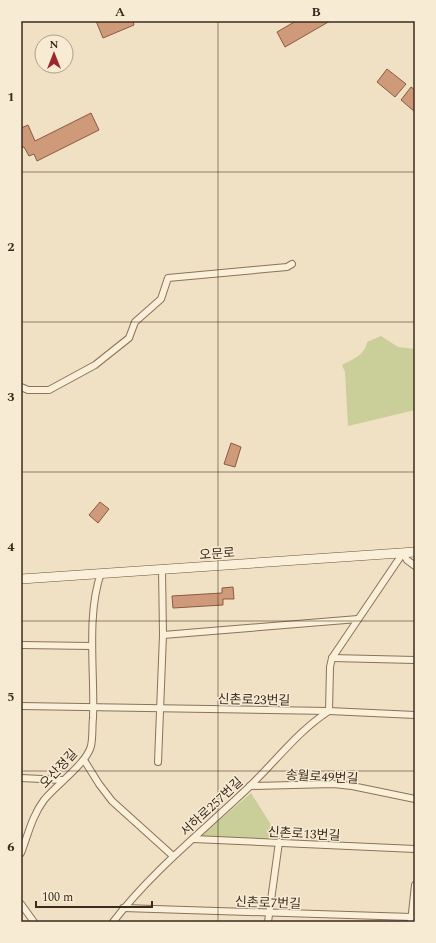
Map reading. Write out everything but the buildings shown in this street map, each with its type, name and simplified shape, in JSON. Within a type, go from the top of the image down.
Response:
[{"type":"street","points":[[21,387],[28,390],[49,390],[95,365],[130,338],[135,322],[161,299],[168,278],[286,267],[292,264]]},
{"type":"street","name":"오문로","points":[[21,579],[415,552]]},
{"type":"street","points":[[328,711],[330,667],[332,658],[403,553],[407,560],[415,566]]},
{"type":"street","points":[[158,762],[163,635],[162,569]]},
{"type":"street","name":"오산정길","points":[[21,851],[39,808],[62,780],[84,760],[91,746],[93,707],[92,646],[96,586],[101,573]]},
{"type":"street","points":[[163,635],[358,619]]},
{"type":"street","points":[[21,645],[92,646]]},
{"type":"street","points":[[332,658],[415,660]]},
{"type":"street","name":"신촌로23번길","points":[[21,706],[328,711],[415,715]]},
{"type":"street","name":"서하로257번길","points":[[113,922],[123,908],[173,856],[250,786],[312,722],[328,711]]},
{"type":"street","points":[[84,760],[112,801],[173,856]]},
{"type":"street","points":[[21,778],[62,780]]},
{"type":"street","name":"송월로49번길","points":[[250,786],[333,784],[352,786],[415,799]]},
{"type":"street","name":"신촌로13번길","points":[[193,839],[415,849]]},
{"type":"street","points":[[268,922],[279,842]]},
{"type":"street","points":[[411,920],[415,885]]},
{"type":"street","points":[[21,904],[34,922]]},
{"type":"street","name":"신촌로7번길","points":[[123,908],[411,920]]},
{"type":"green space","points":[[381,336],[398,347],[415,349],[415,410],[348,426],[345,372],[342,365],[354,359],[361,353],[367,342]]},
{"type":"green space","points":[[251,793],[280,839],[201,836]]}]
